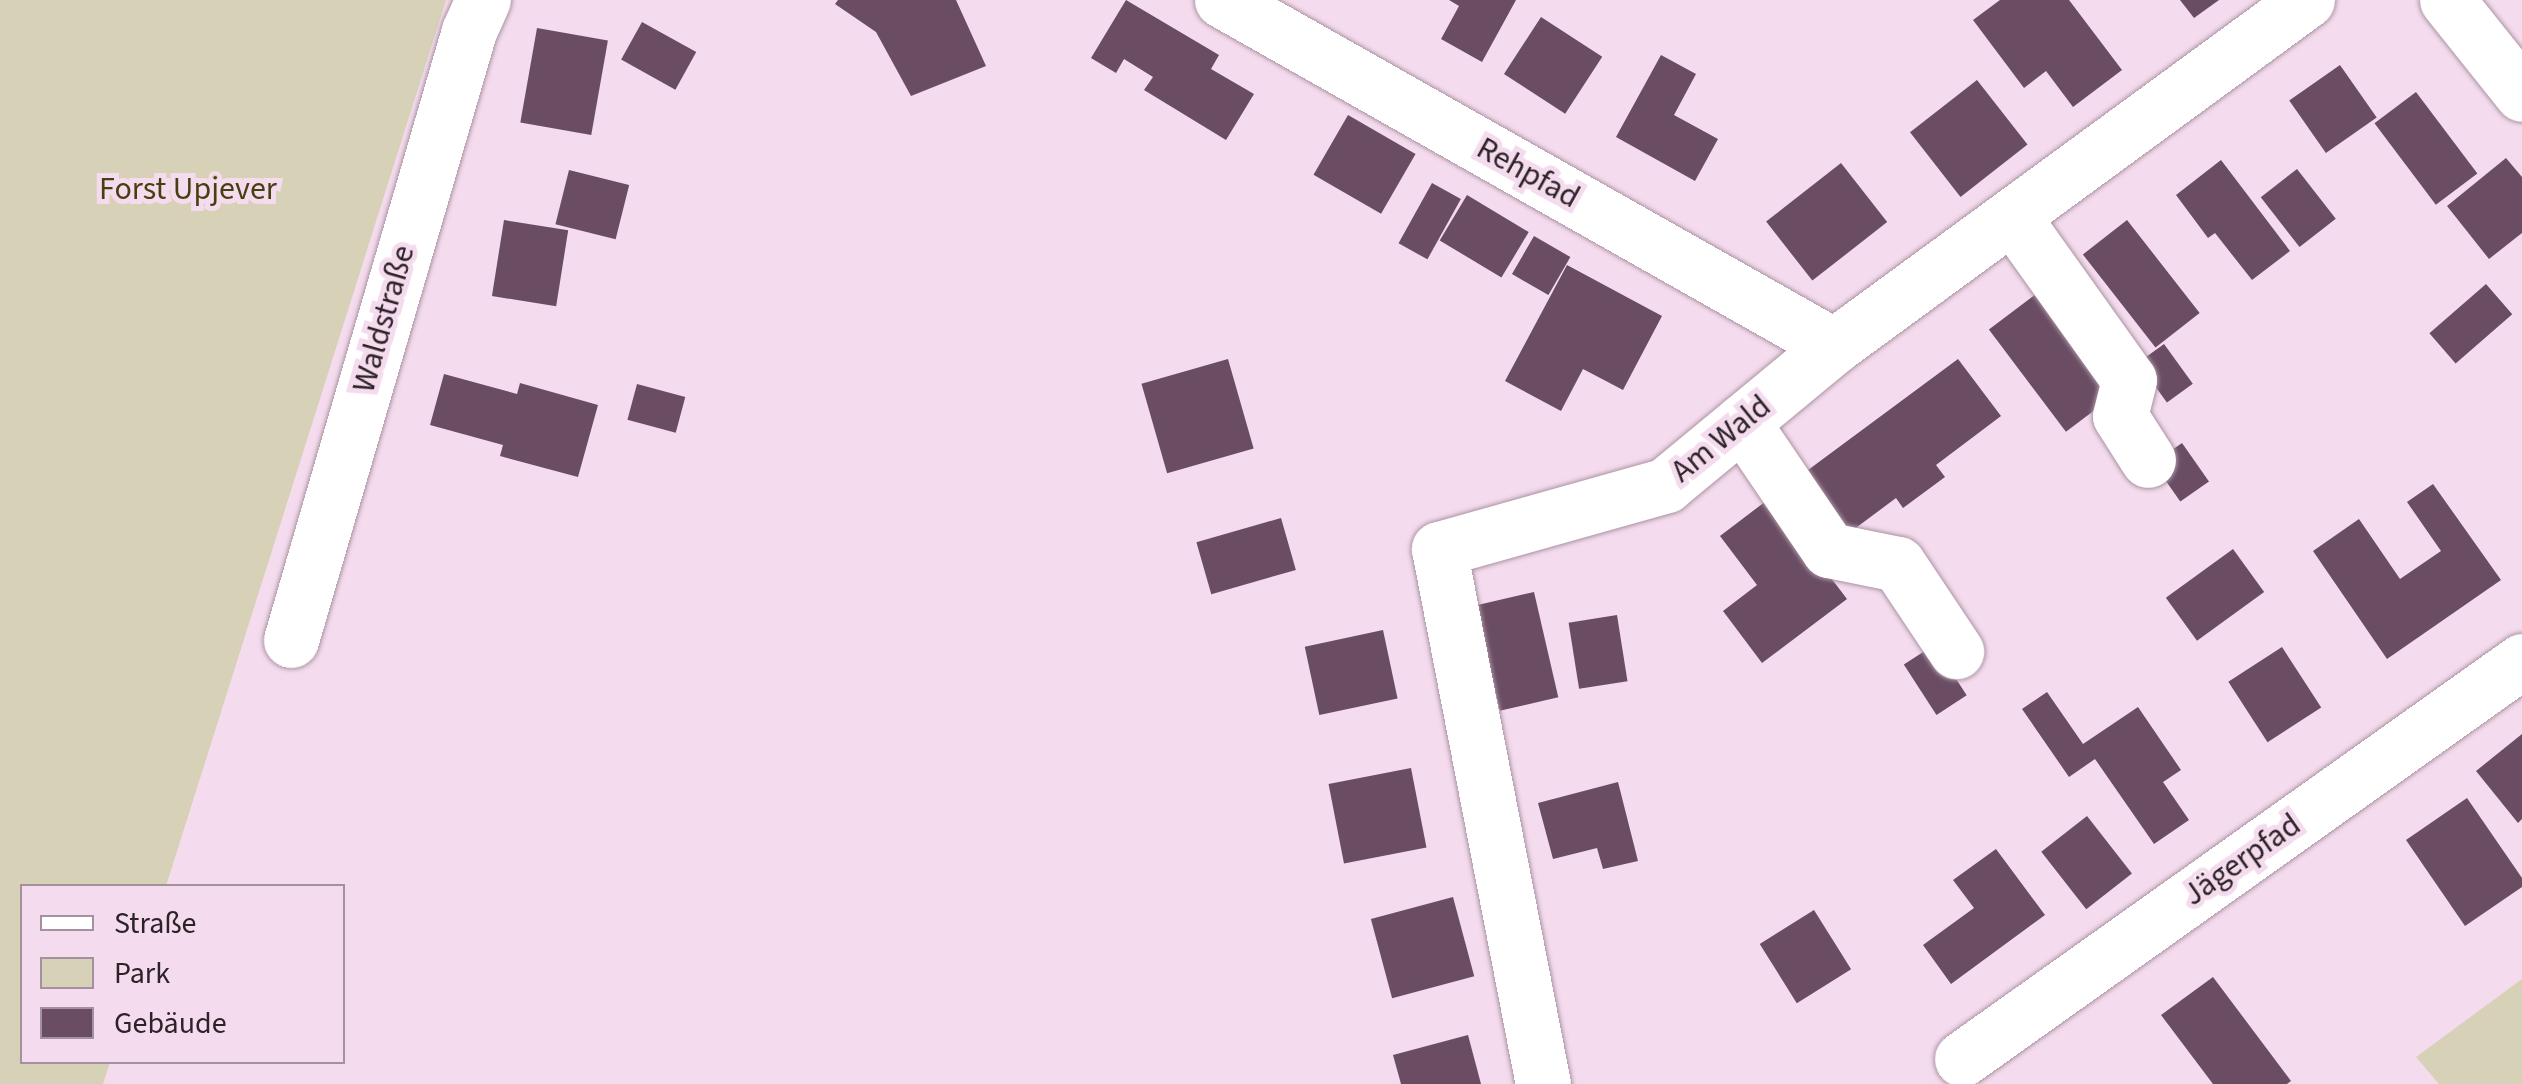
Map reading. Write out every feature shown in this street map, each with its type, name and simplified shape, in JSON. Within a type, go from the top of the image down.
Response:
[{"type":"street","name":"Waldstraße","points":[[290,640],[469,31],[483,0]]},
{"type":"street","name":"Rehpfad","points":[[1222,0],[1834,346]]},
{"type":"street","name":"Am Wald","points":[[1543,1084],[1438,549],[1666,485],[1834,346],[2307,0]]},
{"type":"street","points":[[2448,0],[2522,94]]},
{"type":"street","points":[[2012,216],[2129,380],[2120,416],[2148,460]]},
{"type":"street","points":[[1742,422],[1829,550],[1898,564],[1956,651]]},
{"type":"street","name":"Jägerpfad","points":[[1962,1059],[2522,661]]},
{"type":"green space","name":"Forst Upjever","points":[[0,0],[446,0],[167,884],[20,884],[20,1064],[109,1064],[103,1084],[0,1084]]},
{"type":"green space","points":[[2522,979],[2522,1084],[2439,1084],[2416,1057]]},
{"type":"building","points":[[838,0],[956,0],[986,66],[911,96],[876,32],[835,4]]},
{"type":"building","points":[[1126,0],[1219,55],[1211,69],[1254,94],[1226,140],[1144,90],[1153,77],[1124,59],[1116,73],[1091,58]]},
{"type":"building","points":[[1449,0],[1516,0],[1482,62],[1441,39],[1459,6]]},
{"type":"building","points":[[2000,0],[2069,0],[2122,70],[2073,107],[2046,71],[2024,88],[1973,20]]},
{"type":"building","points":[[2180,0],[2219,0],[2194,18]]},
{"type":"building","points":[[1541,17],[1602,57],[1565,114],[1504,74]]},
{"type":"building","points":[[642,22],[696,52],[675,90],[621,60]]},
{"type":"building","points":[[537,28],[608,41],[591,135],[520,123]]},
{"type":"building","points":[[1661,55],[1696,74],[1674,115],[1718,139],[1695,181],[1616,137]]},
{"type":"building","points":[[2340,65],[2377,117],[2326,153],[2289,101]]},
{"type":"building","points":[[1977,80],[2027,145],[1961,197],[1910,132]]},
{"type":"building","points":[[2416,92],[2477,173],[2436,205],[2374,123]]},
{"type":"building","points":[[1348,115],[1416,154],[1381,214],[1314,175]]},
{"type":"building","points":[[2506,158],[2522,177],[2522,233],[2489,259],[2447,206]]},
{"type":"building","points":[[2221,160],[2290,251],[2252,280],[2215,233],[2208,238],[2176,195]]},
{"type":"building","points":[[1841,163],[1887,222],[1812,281],[1766,221]]},
{"type":"building","points":[[2297,169],[2336,219],[2300,247],[2261,197]]},
{"type":"building","points":[[569,170],[629,185],[616,239],[555,224]]},
{"type":"building","points":[[1432,183],[1461,199],[1427,259],[1399,243]]},
{"type":"building","points":[[1467,195],[1529,232],[1501,278],[1440,240]]},
{"type":"building","points":[[504,220],[568,230],[556,306],[492,296]]},
{"type":"building","points":[[2127,220],[2200,313],[2156,347],[2083,254]]},
{"type":"building","points":[[1534,236],[1570,257],[1548,295],[1512,274]]},
{"type":"building","points":[[1567,265],[1662,316],[1623,390],[1583,369],[1561,411],[1505,381]]},
{"type":"building","points":[[2486,284],[2512,314],[2456,363],[2429,333]]},
{"type":"building","points":[[2044,288],[2121,390],[2066,432],[1989,330]]},
{"type":"building","points":[[2164,344],[2193,384],[2167,402],[2138,363]]},
{"type":"building","points":[[1228,359],[1254,448],[1167,473],[1141,384]]},
{"type":"building","points":[[1958,359],[2001,416],[1936,465],[1945,477],[1903,508],[1896,498],[1849,533],[1804,473]]},
{"type":"building","points":[[444,374],[517,394],[520,383],[598,405],[578,477],[500,456],[503,445],[430,425]]},
{"type":"building","points":[[637,384],[685,397],[676,433],[627,420]]},
{"type":"building","points":[[2182,443],[2209,482],[2180,502],[2153,463]]},
{"type":"building","points":[[2433,484],[2501,580],[2387,659],[2313,551],[2359,519],[2400,579],[2441,551],[2407,502]]},
{"type":"building","points":[[1770,498],[1847,599],[1762,663],[1723,611],[1757,585],[1720,536]]},
{"type":"building","points":[[1281,518],[1296,570],[1211,594],[1196,542]]},
{"type":"building","points":[[2233,549],[2264,592],[2197,641],[2166,598]]},
{"type":"building","points":[[1534,592],[1558,697],[1500,711],[1476,605]]},
{"type":"building","points":[[1617,615],[1627,681],[1579,689],[1569,623]]},
{"type":"building","points":[[1383,630],[1398,698],[1319,715],[1305,647]]},
{"type":"building","points":[[1934,645],[1967,695],[1936,715],[1904,665]]},
{"type":"building","points":[[2282,647],[2321,707],[2268,742],[2228,682]]},
{"type":"building","points":[[2047,692],[2083,744],[2138,707],[2181,770],[2163,782],[2189,820],[2154,844],[2095,759],[2069,777],[2022,709]]},
{"type":"building","points":[[2522,734],[2522,819],[2518,823],[2476,771]]},
{"type":"building","points":[[1411,768],[1426,848],[1344,864],[1329,784]]},
{"type":"building","points":[[1618,782],[1638,861],[1603,869],[1597,848],[1553,859],[1538,803]]},
{"type":"building","points":[[2467,798],[2522,878],[2522,887],[2465,926],[2406,840]]},
{"type":"building","points":[[2087,816],[2132,874],[2086,909],[2041,852]]},
{"type":"building","points":[[1996,849],[2045,915],[1951,984],[1923,945],[1974,908],[1953,880]]},
{"type":"building","points":[[1453,897],[1474,976],[1392,998],[1371,919]]},
{"type":"building","points":[[1814,910],[1851,969],[1797,1003],[1760,944]]},
{"type":"building","points":[[2213,977],[2291,1081],[2287,1084],[2213,1084],[2161,1015]]},
{"type":"building","points":[[1468,1035],[1481,1084],[1401,1084],[1393,1055]]}]
